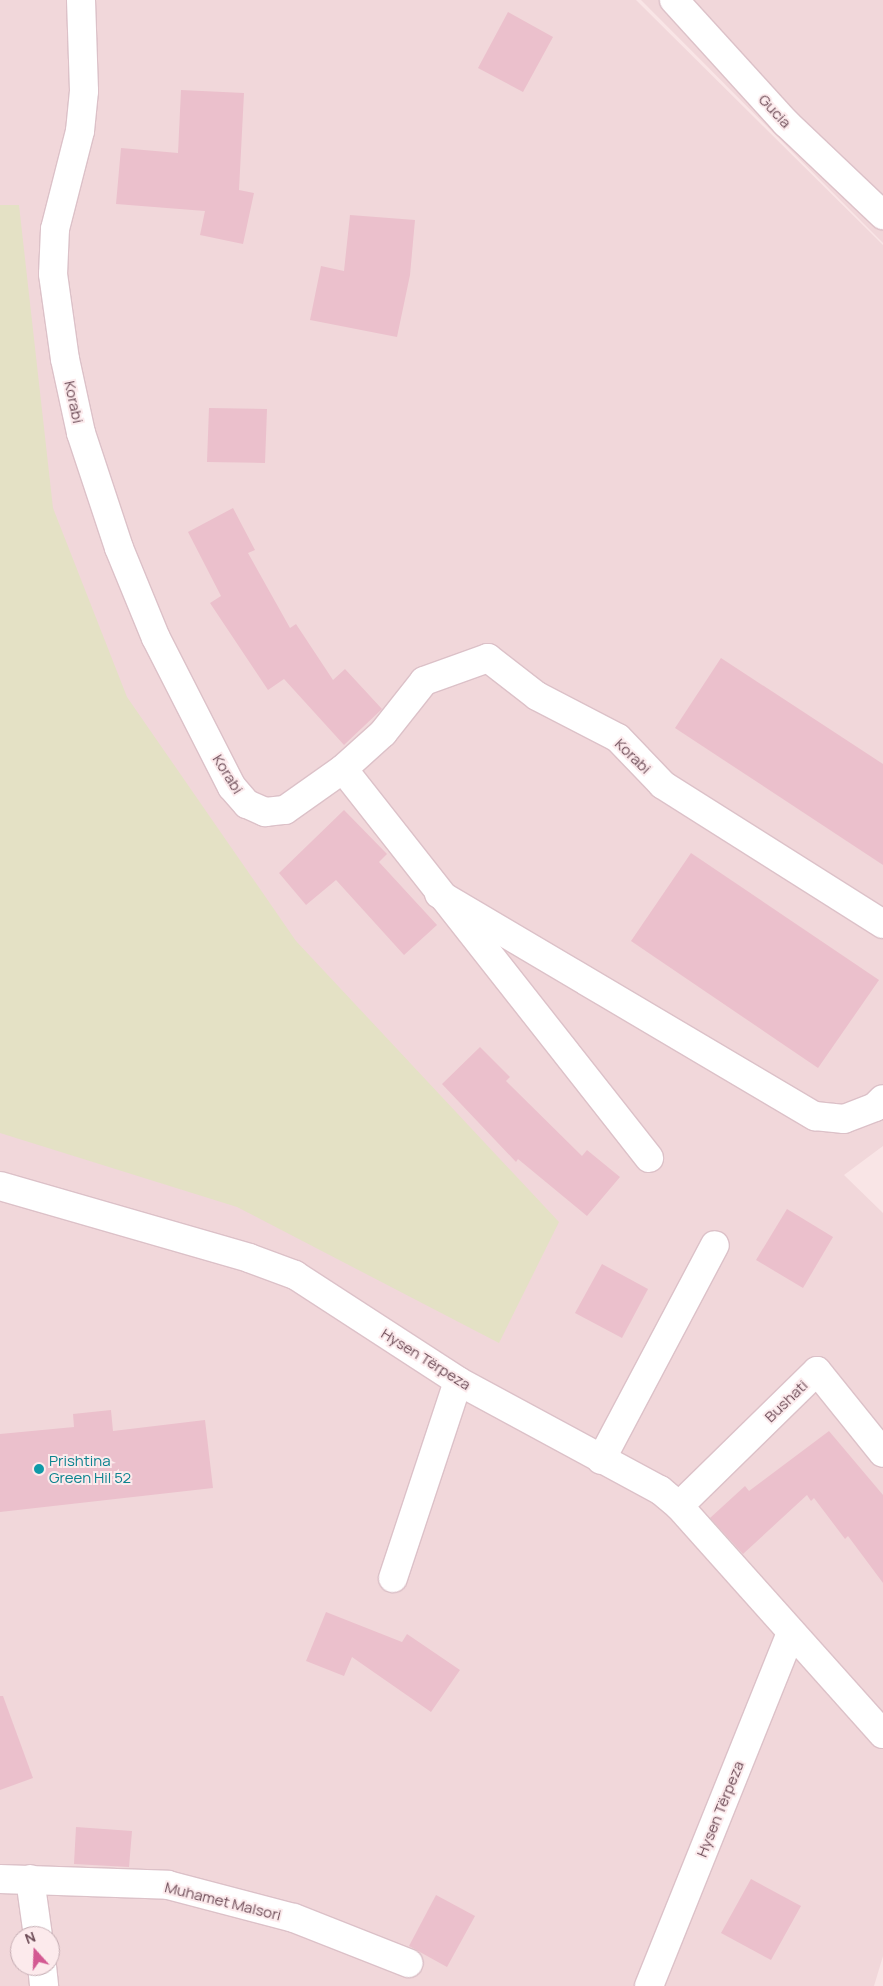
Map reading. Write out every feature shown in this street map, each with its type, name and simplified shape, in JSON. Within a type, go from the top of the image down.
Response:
[{"type":"street","name":"Korabi","points":[[81,0],[84,91],[80,131],[55,229],[53,274],[65,359],[97,488],[156,638],[232,787],[247,804],[264,812],[285,810],[344,768],[383,733],[424,681],[488,658],[537,696],[618,738],[663,785],[883,924]]},
{"type":"street","name":"Gucia","points":[[674,0],[786,123],[883,215]]},
{"type":"street","points":[[344,768],[439,894],[649,1158]]},
{"type":"street","points":[[439,894],[815,1116],[844,1118],[875,1107],[883,1099]]},
{"type":"street","name":"Hysen Tërpeza","points":[[0,1186],[249,1258],[295,1275],[458,1381],[601,1460],[660,1490],[679,1506],[883,1734]]},
{"type":"street","points":[[601,1460],[715,1245]]},
{"type":"street","name":"Bushati","points":[[679,1506],[817,1371],[883,1454]]},
{"type":"street","points":[[393,1578],[458,1381]]},
{"type":"street","name":"Hysen Tërpeza","points":[[649,1986],[791,1633]]},
{"type":"street","name":"Muhamet Malsori","points":[[0,1879],[168,1885],[294,1918],[408,1963]]},
{"type":"street","points":[[30,1879],[37,1926]]},
{"type":"shaded area","points":[[0,0],[636,0],[883,245],[883,1146],[844,1175],[883,1213],[883,1956],[874,1986],[0,1986]]},
{"type":"shaded area","points":[[641,0],[883,0],[883,243]]},
{"type":"shaded area","points":[[0,205],[19,205],[53,508],[127,697],[296,941],[559,1222],[499,1343],[237,1207],[0,1133]]},
{"type":"building","points":[[508,12],[553,37],[523,92],[478,68]]},
{"type":"building","points":[[181,90],[244,93],[239,190],[254,193],[243,244],[200,235],[205,211],[116,204],[121,148],[178,153]]},
{"type":"building","points":[[350,215],[415,220],[410,275],[397,337],[310,320],[321,266],[344,271]]},
{"type":"building","points":[[209,408],[267,409],[265,463],[207,462]]},
{"type":"building","points":[[233,508],[255,550],[248,553],[290,628],[296,624],[333,680],[345,669],[382,709],[344,745],[284,679],[268,690],[210,603],[221,596],[188,532]]},
{"type":"building","points":[[721,658],[883,764],[883,865],[675,728]]},
{"type":"building","points":[[344,810],[387,854],[379,862],[437,925],[404,955],[336,880],[306,905],[279,873]]},
{"type":"building","points":[[691,853],[879,980],[818,1068],[631,941]]},
{"type":"building","points":[[480,1047],[510,1077],[506,1081],[582,1156],[587,1150],[620,1177],[587,1216],[518,1159],[516,1162],[442,1084]]},
{"type":"building","points":[[787,1209],[833,1237],[803,1288],[756,1260]]},
{"type":"building","points":[[602,1264],[648,1289],[622,1338],[575,1313]]},
{"type":"building","points":[[111,1410],[113,1431],[205,1420],[213,1488],[0,1512],[0,1434],[74,1427],[73,1414]]},
{"type":"building","points":[[829,1431],[883,1495],[883,1583],[848,1536],[845,1539],[814,1498],[811,1501],[807,1495],[743,1554],[710,1518],[745,1486],[749,1491]]},
{"type":"building","points":[[326,1612],[402,1642],[407,1634],[460,1670],[431,1712],[352,1657],[344,1676],[306,1661]]},
{"type":"building","points":[[0,1696],[3,1696],[33,1778],[0,1790]]},
{"type":"building","points":[[76,1827],[132,1831],[129,1867],[74,1864]]},
{"type":"building","points":[[751,1879],[801,1906],[771,1960],[721,1933]]},
{"type":"building","points":[[436,1895],[475,1916],[447,1967],[409,1946]]},
{"type":"place","name":"Prishtina Green Hil 52","points":[[39,1469]]}]
